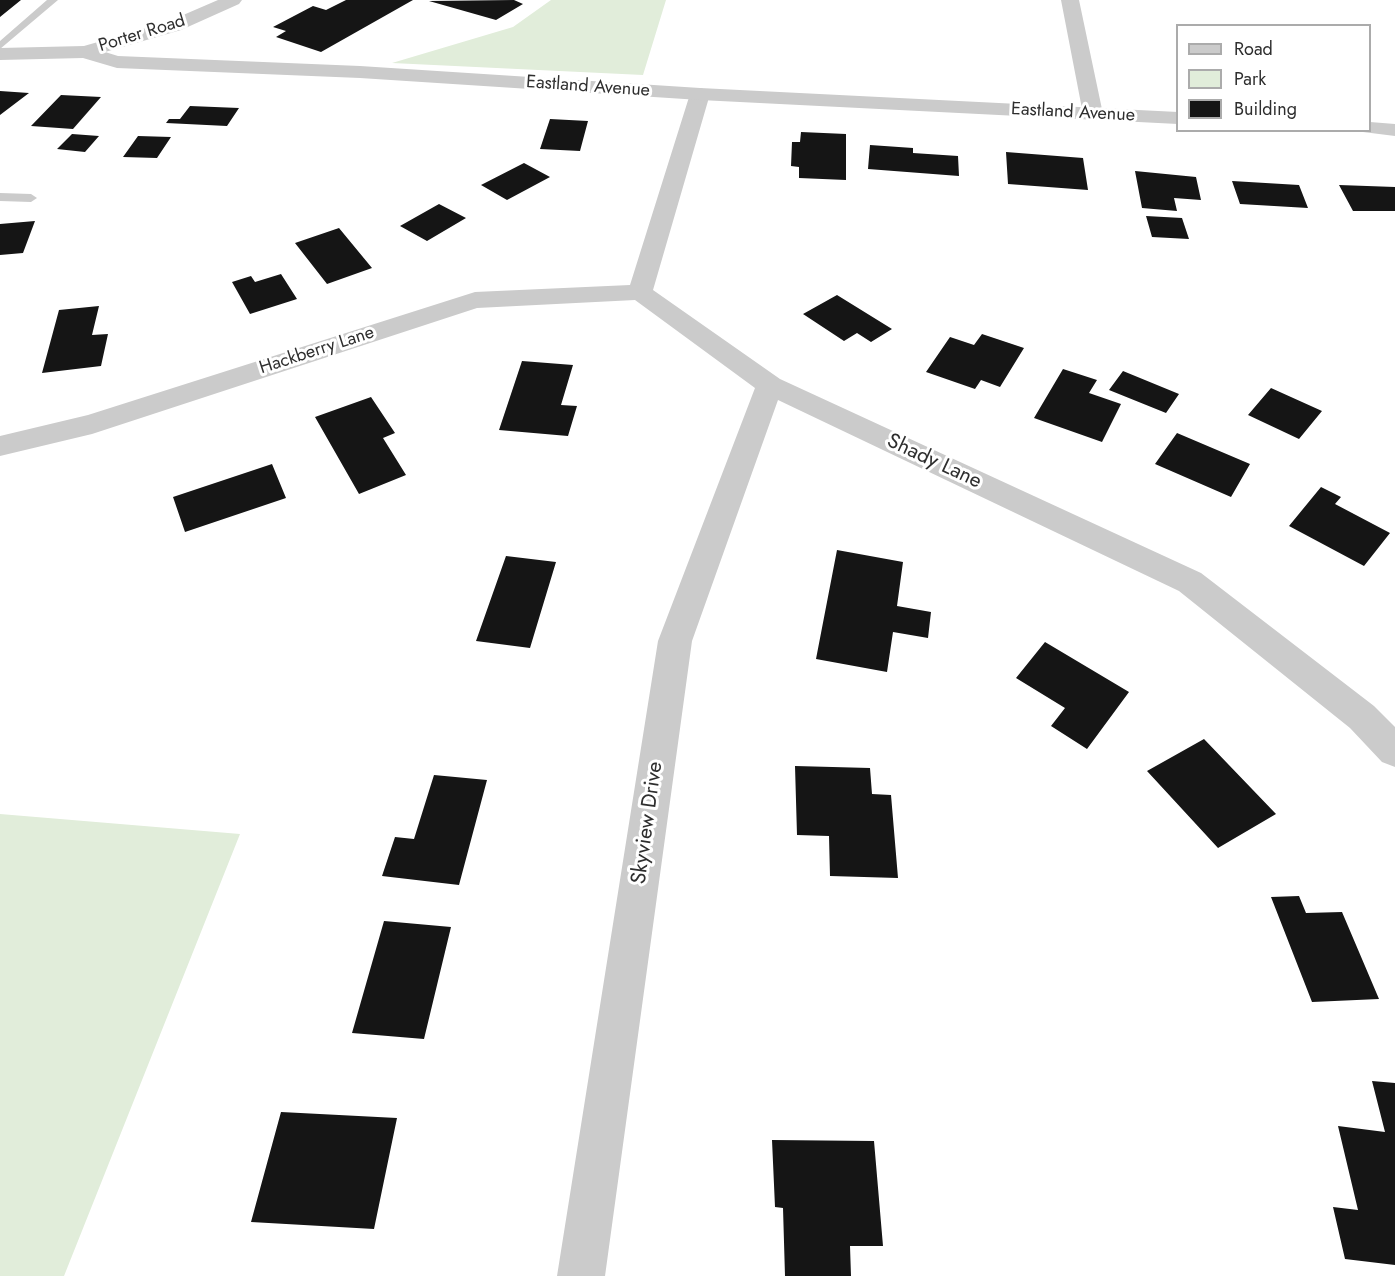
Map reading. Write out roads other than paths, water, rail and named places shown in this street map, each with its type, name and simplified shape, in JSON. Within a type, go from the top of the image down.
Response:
[{"type":"street","name":"Porter Road","points":[[84,52],[141,37],[188,21],[233,0]]},
{"type":"street","points":[[1070,0],[1093,114]]},
{"type":"street","name":"Eastland Avenue","points":[[0,54],[84,52],[117,62],[360,72],[700,94],[1176,118]]},
{"type":"street","points":[[640,292],[700,94]]},
{"type":"street","points":[[1371,128],[1395,130]]},
{"type":"street","name":"Shady Lane","points":[[640,292],[770,385],[1190,582],[1362,717],[1395,751]]},
{"type":"street","name":"Hackberry Lane","points":[[0,446],[92,424],[476,300],[640,292]]},
{"type":"street","name":"Skyview Drive","points":[[580,1276],[675,640],[770,385]]},
{"type":"lane","points":[[0,46],[53,0]]},
{"type":"lane","points":[[0,197],[31,198]]}]
